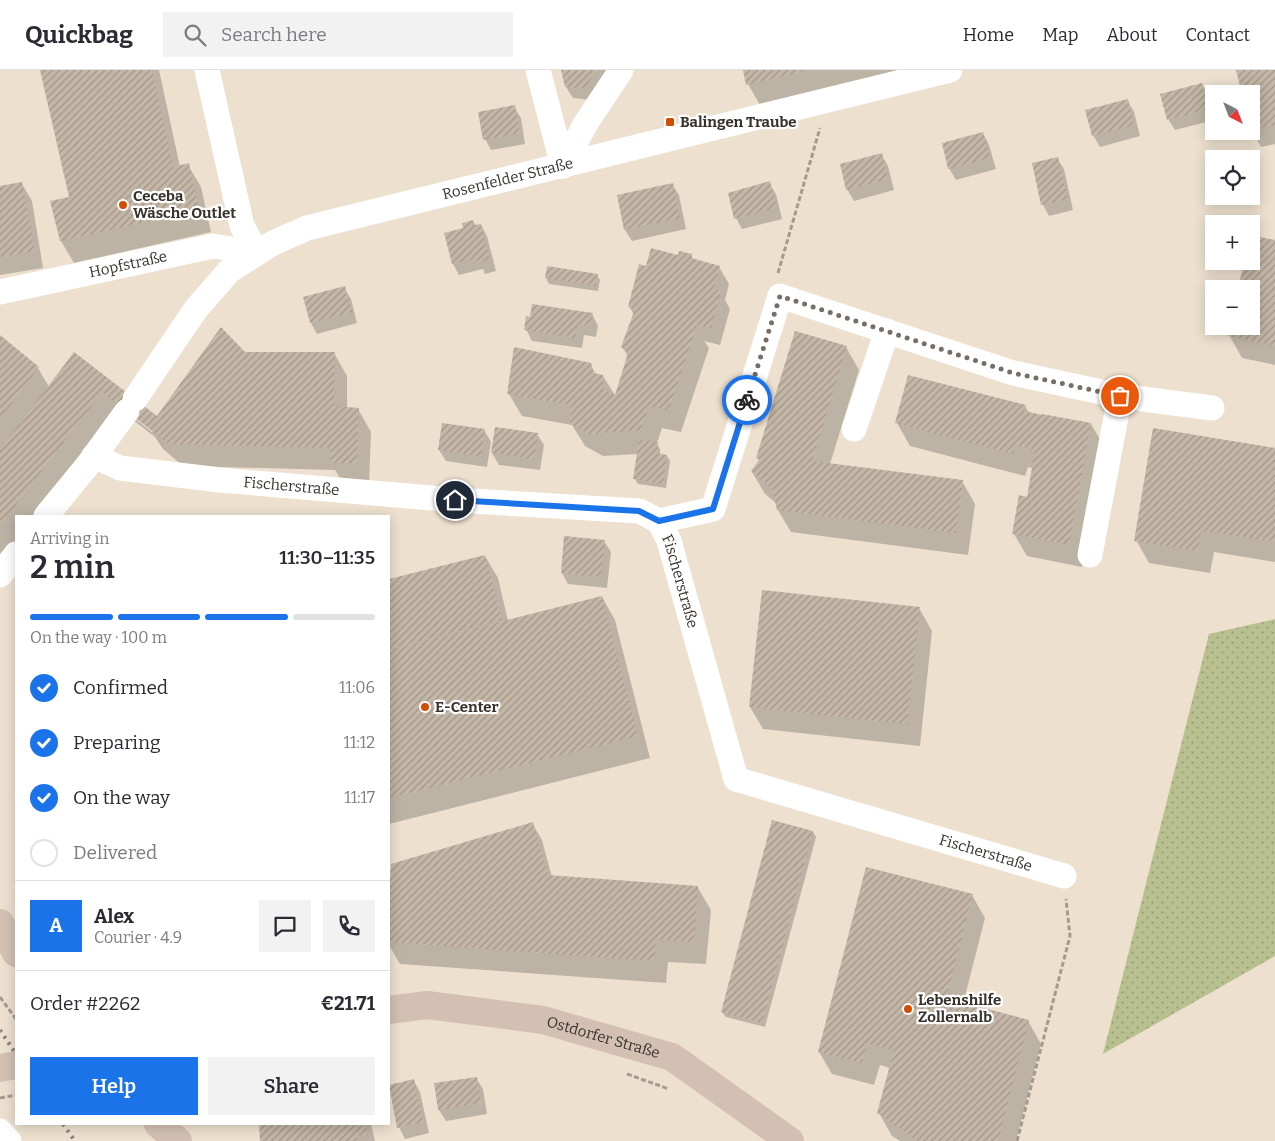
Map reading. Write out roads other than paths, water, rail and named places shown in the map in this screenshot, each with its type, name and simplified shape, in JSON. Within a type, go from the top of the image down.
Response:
[{"type":"main road","points":[[0,923],[15,951]]},
{"type":"main road","name":"Ostdorfer Straße","points":[[390,1010],[427,1005],[543,1020],[672,1057],[790,1141]]},
{"type":"main road","points":[[0,1068],[15,1065]]},
{"type":"main road","points":[[159,1125],[178,1141]]},
{"type":"street","points":[[208,70],[242,226],[257,253]]},
{"type":"street","points":[[538,70],[563,166]]},
{"type":"street","points":[[563,166],[586,123],[621,70]]},
{"type":"street","name":"Rosenfelder Straße","points":[[47,515],[94,456],[131,405],[196,309],[228,271],[273,243],[307,228],[950,70]]},
{"type":"street","name":"Hopfstraße","points":[[0,292],[213,246],[257,253]]},
{"type":"street","points":[[659,521],[713,509],[780,296],[1013,373],[1120,396],[1212,408]]},
{"type":"street","points":[[854,429],[887,331]]},
{"type":"street","points":[[1090,555],[1120,396]]},
{"type":"street","name":"Fischerstraße","points":[[94,456],[120,468],[154,473],[445,499],[639,511],[659,521],[669,541],[736,779],[1064,876]]},
{"type":"street","points":[[0,575],[15,555]]},
{"type":"street","points":[[0,1131],[9,1141]]},
{"type":"railway","points":[[0,1030],[15,1052]]},
{"type":"railway","points":[[64,1125],[75,1141]]},
{"type":"place","name":"Balingen Traube","points":[[670,122]]},
{"type":"place","name":"Ceceba Wäsche Outlet","points":[[123,205]]},
{"type":"place","name":"E-Center","points":[[425,707]]},
{"type":"place","name":"Lebenshilfe Zollernalb","points":[[908,1009]]}]
